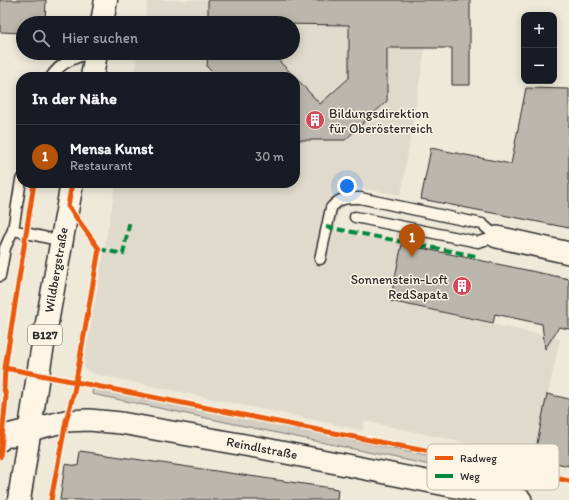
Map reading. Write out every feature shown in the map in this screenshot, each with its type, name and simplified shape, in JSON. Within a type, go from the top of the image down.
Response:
[{"type":"main road","points":[[103,16],[106,0]]},
{"type":"main road","points":[[93,72],[95,60]]},
{"type":"main road","name":"Wildbergstraße","points":[[19,500],[71,188]]},
{"type":"main road","name":"Reindlstraße","points":[[1,437],[30,430]]},
{"type":"street","points":[[498,237],[569,253]]},
{"type":"street","name":"Reindlstraße","points":[[30,430],[66,421],[89,420],[121,423],[268,449],[427,481]]},
{"type":"street","name":"Reindlstraße","points":[[471,490],[521,500]]},
{"type":"lane","points":[[55,72],[62,64],[69,60]]},
{"type":"lane","points":[[0,276],[5,248],[13,230],[20,188]]},
{"type":"lane","points":[[320,259],[331,208],[336,202],[344,198],[360,198],[482,224],[498,237]]},
{"type":"lane","points":[[355,217],[478,242],[498,237]]},
{"type":"lane","points":[[13,230],[61,241]]},
{"type":"shaded area","points":[[148,0],[406,0],[406,48],[425,48],[401,195],[344,185],[335,231],[402,244],[390,302],[560,339],[537,444],[470,444],[365,421],[362,430],[94,374],[84,367],[115,188],[300,188],[300,72],[135,72],[137,60],[300,60],[300,16],[145,16]]},
{"type":"shaded area","points":[[93,386],[427,456],[427,464],[92,394]]},
{"type":"building","points":[[0,0],[46,0],[45,16],[16,16],[16,33],[0,32]]},
{"type":"building","points":[[208,0],[470,0],[470,85],[452,85],[452,48],[387,48],[387,101],[345,140],[300,140],[300,82],[320,104],[349,78],[349,25],[300,24],[300,16],[208,16]]},
{"type":"building","points":[[208,60],[278,60],[290,72],[212,72],[207,67]]},
{"type":"building","points":[[526,88],[569,89],[569,228],[421,199],[431,148],[511,164]]},
{"type":"building","name":"Sonnenstein-Loft RedSapata","points":[[402,244],[569,279],[569,329],[559,327],[545,349],[542,324],[495,314],[493,323],[390,301]]},
{"type":"building","points":[[547,394],[569,399],[569,466],[559,464],[559,444],[537,444]]},
{"type":"building","points":[[80,451],[338,489],[337,500],[60,500],[65,464],[78,466]]},
{"type":"marked path","points":[[99,249],[123,254],[130,220]]},
{"type":"marked path","points":[[326,227],[476,256]]},
{"type":"cycle path","points":[[0,457],[6,396],[4,389],[5,368],[33,188]]},
{"type":"cycle path","points":[[51,500],[66,421],[74,392],[99,249],[68,206],[71,188]]},
{"type":"cycle path","points":[[5,368],[427,451]]},
{"type":"cycle path","points":[[559,479],[569,481]]},
{"type":"place","name":"Bildungsdirektion für Oberösterreich","points":[[315,120]]},
{"type":"place","name":"Mensa Kunst","points":[[412,257]]},
{"type":"place","name":"Sonnenstein-Loft RedSapata","points":[[462,286]]}]
